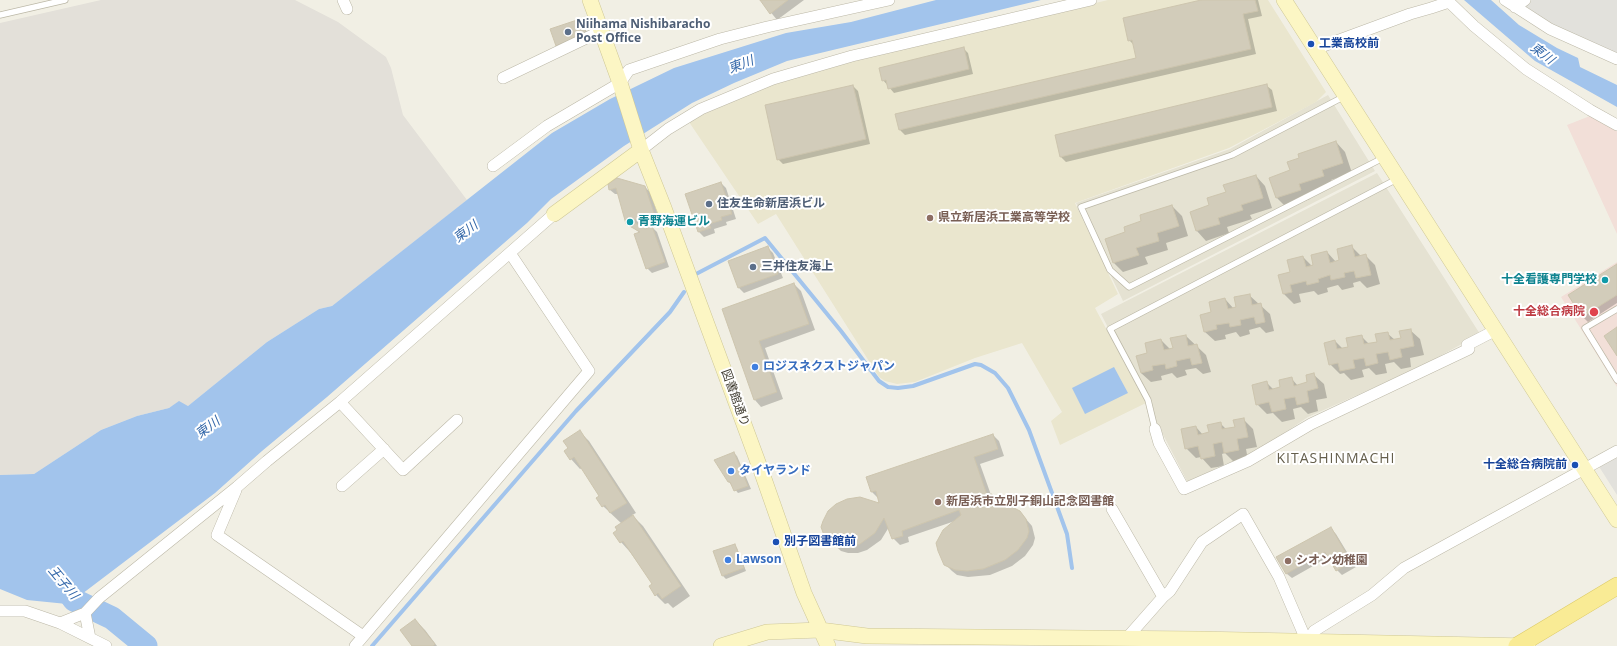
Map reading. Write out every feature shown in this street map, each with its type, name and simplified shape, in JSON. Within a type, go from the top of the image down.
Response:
[{"type":"main road","points":[[1517,646],[1617,586]]},
{"type":"street","points":[[590,0],[620,83]]},
{"type":"street","points":[[493,166],[547,126],[620,83],[629,70],[720,39],[794,20],[889,0]]},
{"type":"street","points":[[60,623],[86,612],[99,598],[340,402],[554,214],[668,129],[701,109],[773,78],[852,56],[1091,0]]},
{"type":"street","points":[[1284,0],[1386,157],[1617,520]]},
{"type":"street","points":[[1505,0],[1550,29],[1617,59]]},
{"type":"street","points":[[1515,6],[1525,0]]},
{"type":"street","points":[[1316,49],[1448,1],[1474,26],[1526,69],[1590,110],[1617,125]]},
{"type":"street","points":[[503,78],[601,31]]},
{"type":"street","name":"図書館通り","points":[[620,83],[641,150],[762,473],[804,593],[828,646]]},
{"type":"street","points":[[355,646],[589,371],[510,253]]},
{"type":"street","points":[[1155,429],[1159,443],[1184,489],[1248,461],[1311,424],[1469,349],[1467,345],[1496,330]]},
{"type":"street","points":[[340,402],[403,470],[457,420]]},
{"type":"street","points":[[342,486],[384,449]]},
{"type":"street","points":[[1307,642],[1314,631],[1372,595],[1404,568],[1617,451]]},
{"type":"street","points":[[237,487],[217,535],[363,636]]},
{"type":"street","points":[[1112,509],[1163,598]]},
{"type":"street","points":[[1126,639],[1170,591],[1202,542],[1243,514],[1279,577],[1307,642]]},
{"type":"street","points":[[0,611],[25,612],[60,623],[106,646]]},
{"type":"street","points":[[86,612],[90,638]]},
{"type":"street","points":[[722,646],[767,632],[820,630],[868,641],[1126,639],[1201,643],[1307,642],[1531,646]]},
{"type":"lane","points":[[0,15],[65,0]]},
{"type":"lane","points":[[1346,95],[1232,155],[1081,207],[1110,270],[1129,287],[1386,157]]},
{"type":"lane","points":[[1155,429],[1148,400],[1110,329],[1399,178]]},
{"type":"lane","points":[[1617,309],[1585,328],[1617,380]]},
{"type":"shaded area","points":[[101,0],[295,0],[338,22],[386,57],[391,68],[403,115],[467,200],[332,306],[319,309],[267,342],[188,406],[179,402],[169,408],[137,416],[101,430],[34,474],[0,475],[0,23]]},
{"type":"shaded area","name":"県立新居浜工業高等学校","points":[[1108,0],[1268,0],[1326,92],[1316,102],[1229,148],[1075,203],[1118,294],[1095,308],[1146,403],[1060,445],[1051,421],[1062,412],[1022,343],[975,358],[915,382],[897,384],[885,381],[879,377],[776,214],[758,224],[689,122],[721,104],[759,89],[838,65]]},
{"type":"shaded area","points":[[1530,0],[1617,0],[1617,54],[1567,34],[1521,6]]},
{"type":"shaded area","points":[[1328,95],[1375,171],[1123,301],[1076,203],[1230,149]]},
{"type":"shaded area","points":[[1590,116],[1617,130],[1617,234],[1567,125]]},
{"type":"shaded area","points":[[1377,173],[1480,334],[1420,367],[1308,417],[1247,458],[1222,465],[1188,483],[1101,314]]},
{"type":"shaded area","name":"十全総合病院","points":[[1617,262],[1617,387],[1561,297]]},
{"type":"shaded area","points":[[1617,455],[1617,495],[1598,465]]},
{"type":"water","name":"東川","points":[[936,0],[1041,0],[787,61],[734,83],[692,103],[624,146],[551,199],[527,223],[215,493],[74,600],[67,604],[27,600],[0,589],[0,475],[34,474],[101,430],[137,416],[169,408],[179,401],[188,406],[267,342],[319,309],[332,306],[552,133],[610,99],[674,68],[786,33],[851,22]]},
{"type":"water","name":"東川","points":[[1464,0],[1491,0],[1519,25],[1557,48],[1578,58],[1580,67],[1617,85],[1617,107],[1535,61]]},
{"type":"water","points":[[1114,367],[1128,393],[1085,414],[1072,388]]},
{"type":"building","points":[[760,0],[788,0],[770,14]]},
{"type":"building","points":[[1201,0],[1255,0],[1258,11],[1243,14],[1251,49],[899,130],[895,114],[1136,58],[1132,40],[1128,41],[1123,18]]},
{"type":"building","points":[[580,19],[586,32],[556,46],[550,29]]},
{"type":"building","points":[[964,47],[969,69],[888,89],[886,80],[882,81],[879,68]]},
{"type":"building","points":[[1267,84],[1272,107],[1060,157],[1055,135]]},
{"type":"building","points":[[853,85],[866,139],[777,160],[765,105]]},
{"type":"building","points":[[1336,141],[1343,163],[1322,170],[1324,176],[1299,184],[1301,190],[1276,198],[1269,178],[1290,170],[1287,162],[1299,158],[1298,154]]},
{"type":"building","points":[[1256,175],[1263,198],[1241,205],[1243,210],[1218,218],[1220,224],[1196,231],[1190,212],[1209,205],[1207,198],[1226,192],[1223,185]]},
{"type":"building","name":"青野海運ビル","points":[[617,178],[645,186],[654,213],[632,221],[645,229],[652,226],[665,262],[646,269],[634,234],[640,232],[626,224],[616,188],[609,190],[608,184]]},
{"type":"building","name":"住友生命新居浜ビル","points":[[721,182],[732,214],[721,217],[722,220],[709,224],[711,228],[698,232],[685,194]]},
{"type":"building","points":[[1172,205],[1179,226],[1157,233],[1159,241],[1136,248],[1139,255],[1113,263],[1105,239],[1125,232],[1124,227],[1141,221],[1140,215]]},
{"type":"building","points":[[1352,245],[1355,257],[1366,254],[1371,275],[1356,278],[1354,271],[1344,273],[1345,277],[1331,280],[1330,275],[1318,279],[1319,282],[1307,285],[1306,281],[1290,285],[1292,292],[1283,294],[1278,275],[1290,272],[1287,260],[1303,256],[1306,267],[1313,265],[1311,255],[1327,251],[1330,263],[1339,260],[1337,249]]},
{"type":"building","name":"三井住友海上","points":[[768,246],[778,274],[738,288],[728,261]]},
{"type":"building","name":"十全看護専門学校","points":[[1617,264],[1617,295],[1582,317],[1568,295]]},
{"type":"building","name":"ロジスネクストジャパン","points":[[794,283],[809,324],[759,341],[777,392],[754,400],[722,309]]},
{"type":"building","points":[[1250,294],[1252,305],[1261,303],[1265,322],[1256,324],[1254,317],[1240,320],[1241,325],[1230,327],[1229,323],[1216,325],[1217,329],[1204,332],[1200,315],[1211,312],[1209,302],[1225,298],[1228,309],[1236,307],[1234,297]]},
{"type":"building","points":[[1617,327],[1617,356],[1604,336]]},
{"type":"building","points":[[1411,329],[1414,346],[1400,349],[1402,357],[1390,360],[1388,352],[1376,354],[1378,363],[1366,366],[1364,358],[1353,360],[1355,368],[1340,371],[1338,363],[1329,365],[1324,343],[1335,340],[1337,349],[1348,347],[1346,338],[1362,335],[1364,344],[1377,342],[1375,334],[1388,332],[1390,340],[1401,338],[1399,331]]},
{"type":"building","points":[[1186,335],[1188,346],[1197,344],[1202,363],[1192,365],[1190,358],[1176,361],[1177,366],[1166,369],[1165,364],[1152,366],[1153,370],[1141,373],[1136,356],[1147,353],[1145,343],[1161,339],[1164,350],[1173,348],[1170,338]]},
{"type":"building","points":[[1314,373],[1318,388],[1307,391],[1309,402],[1297,405],[1295,397],[1284,399],[1286,409],[1272,412],[1269,402],[1256,405],[1252,385],[1267,381],[1269,390],[1280,387],[1279,380],[1292,377],[1294,386],[1307,382],[1306,375]]},
{"type":"building","points":[[1244,418],[1248,437],[1237,439],[1239,450],[1224,453],[1222,442],[1213,444],[1215,456],[1201,459],[1198,446],[1185,449],[1181,429],[1196,426],[1198,435],[1209,432],[1207,425],[1221,422],[1222,429],[1235,427],[1233,420]]},
{"type":"building","points":[[580,430],[627,503],[610,513],[605,505],[602,507],[596,498],[599,496],[574,457],[570,460],[564,451],[568,448],[563,441]]},
{"type":"building","name":"新居浜市立別子銅山記念図書館","points":[[993,434],[998,449],[974,457],[987,495],[992,494],[993,500],[1006,504],[1020,511],[1026,519],[1029,531],[1027,538],[1018,550],[1005,560],[983,569],[967,571],[955,570],[944,565],[936,543],[943,530],[961,515],[959,510],[902,531],[903,536],[892,539],[884,518],[875,533],[860,544],[851,547],[841,547],[830,543],[825,538],[821,527],[828,511],[836,504],[847,499],[860,497],[879,503],[876,491],[871,492],[866,477]]},
{"type":"building","name":"タイヤランド","points":[[734,452],[748,486],[734,491],[730,482],[728,482],[714,460]]},
{"type":"building","points":[[633,515],[681,586],[662,599],[658,593],[655,596],[649,586],[652,584],[623,541],[620,543],[613,533],[617,530],[615,527]]},
{"type":"building","points":[[1331,527],[1351,562],[1336,571],[1325,552],[1286,574],[1276,557]]},
{"type":"building","name":"Lawson","points":[[735,544],[744,568],[722,576],[713,551]]},
{"type":"building","points":[[415,619],[435,644],[433,646],[412,646],[400,630]]},
{"type":"waterway","points":[[696,274],[765,238],[841,331],[879,381],[888,387],[898,388],[913,386],[975,364],[981,365],[995,373],[1008,388],[1029,430],[1067,534],[1072,568]]},
{"type":"waterway","points":[[372,646],[576,411],[670,312],[684,292]]},
{"type":"waterway","name":"王子川","points":[[55,574],[74,600],[112,618],[146,646]]},
{"type":"place","name":"Niihama Nishibaracho Post Office","points":[[568,32]]},
{"type":"place","name":"工業高校前","points":[[1311,44]]},
{"type":"place","name":"住友生命新居浜ビル","points":[[709,204]]},
{"type":"place","name":"県立新居浜工業高等学校","points":[[930,218]]},
{"type":"place","name":"青野海運ビル","points":[[630,222]]},
{"type":"place","name":"三井住友海上","points":[[753,267]]},
{"type":"place","name":"十全看護専門学校","points":[[1605,280]]},
{"type":"place","name":"十全総合病院","points":[[1594,312]]},
{"type":"place","name":"ロジスネクストジャパン","points":[[755,367]]},
{"type":"place","name":"十全総合病院前","points":[[1575,465]]},
{"type":"place","name":"タイヤランド","points":[[731,471]]},
{"type":"place","name":"新居浜市立別子銅山記念図書館","points":[[938,502]]},
{"type":"place","name":"別子図書館前","points":[[776,542]]},
{"type":"place","name":"Lawson","points":[[728,560]]},
{"type":"place","name":"シオン幼稚園","points":[[1288,561]]},
{"type":"district","name":"KITASHINMACHI","points":[[1336,459]]}]
